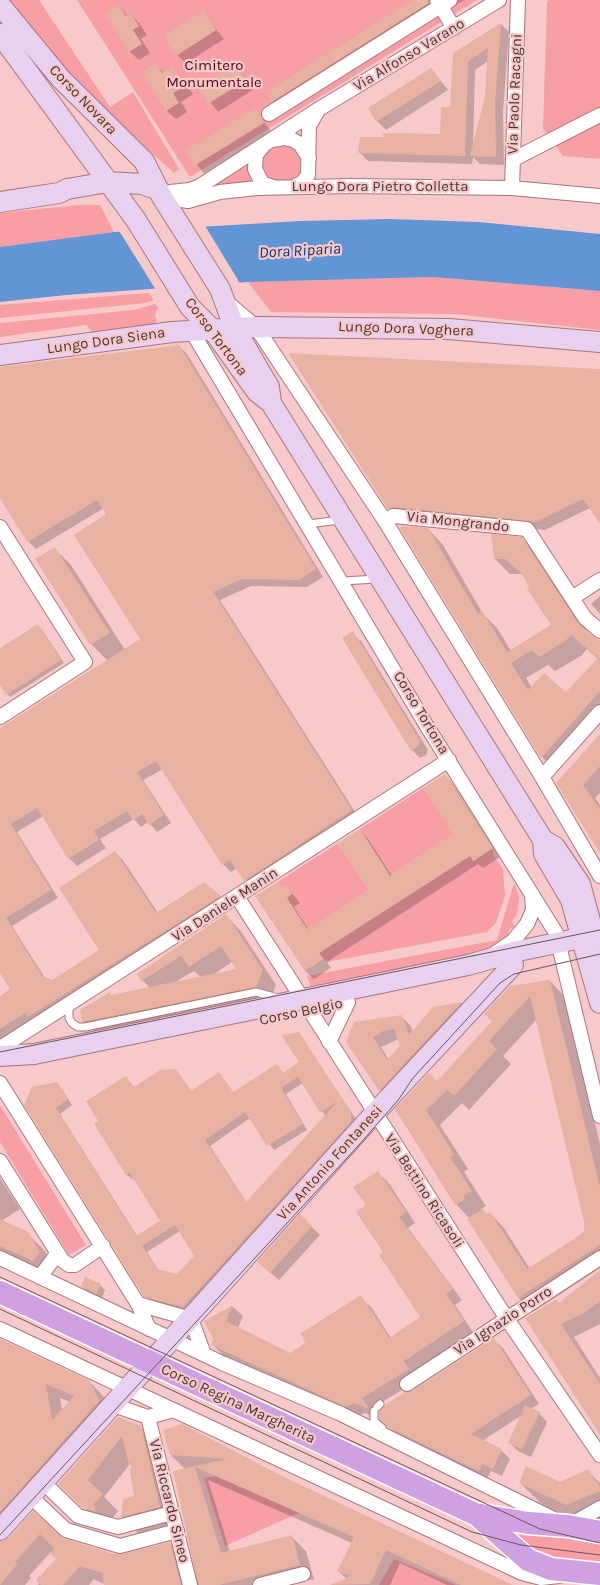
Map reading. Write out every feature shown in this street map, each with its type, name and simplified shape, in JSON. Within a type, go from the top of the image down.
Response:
[{"type":"main road","name":"Corso Novara","points":[[0,5],[61,79],[144,161],[161,194]]},
{"type":"main road","name":"Corso Novara","points":[[0,34],[114,189]]},
{"type":"main road","points":[[0,202],[60,193],[68,189],[114,189],[161,194],[223,296]]},
{"type":"main road","name":"Corso Tortona","points":[[114,189],[140,225],[190,307],[212,328],[257,392],[271,403],[543,840],[555,847],[580,884],[594,945],[600,1003]]},
{"type":"main road","name":"Corso Tortona","points":[[223,296],[234,327],[269,387],[271,403]]},
{"type":"main road","name":"Lungo Dora Voghera","points":[[212,328],[256,326],[449,329],[600,342]]},
{"type":"main road","name":"Lungo Dora Siena","points":[[0,355],[212,328]]},
{"type":"main road","name":"Corso Belgio","points":[[0,1069],[39,1066],[483,961],[594,945]]},
{"type":"main road","name":"Corso Belgio","points":[[0,1056],[34,1054],[300,1004],[348,1002],[513,965],[561,949]]},
{"type":"main road","name":"Via Antonio Fontanesi","points":[[0,1530],[38,1490],[374,1114],[513,965]]},
{"type":"main road","name":"Corso Regina Margherita","points":[[0,1292],[477,1515],[528,1523],[568,1526],[600,1532]]},
{"type":"main road","name":"Corso Regina Margherita","points":[[477,1515],[528,1560],[551,1569],[592,1577]]},
{"type":"street","name":"Via Alfonso Varano","points":[[161,194],[190,190],[499,0]]},
{"type":"street","name":"Via Paolo Racagni","points":[[512,188],[518,0]]},
{"type":"street","points":[[269,114],[443,2],[454,28]]},
{"type":"street","points":[[290,187],[305,180],[309,170],[309,126],[319,109]]},
{"type":"street","points":[[514,159],[600,115]]},
{"type":"street","points":[[276,188],[262,183],[257,176],[256,155],[267,143],[284,138],[292,140],[300,144],[309,159]]},
{"type":"street","name":"Lungo Dora Pietro Colletta","points":[[161,194],[188,201],[220,192],[290,187],[512,188],[600,196]]},
{"type":"street","name":"Corso Tortona","points":[[223,296],[256,326],[385,521],[599,871]]},
{"type":"street","name":"Corso Tortona","points":[[191,330],[449,760],[556,932],[600,1116]]},
{"type":"street","name":"Via Mongrando","points":[[385,521],[393,516],[527,529],[585,618],[600,631]]},
{"type":"street","points":[[0,527],[85,662],[1,715]]},
{"type":"street","points":[[572,598],[600,580]]},
{"type":"street","points":[[542,777],[600,712]]},
{"type":"street","name":"Via Daniele Manin","points":[[0,1048],[238,898],[449,760]]},
{"type":"street","points":[[483,961],[513,940],[527,924],[533,910],[531,891]]},
{"type":"street","name":"Via Bettino Ricasoli","points":[[238,898],[300,1004],[329,1042],[507,1319],[600,1455]]},
{"type":"street","points":[[329,1042],[348,1002]]},
{"type":"street","points":[[0,1083],[103,1246],[138,1304],[149,1328]]},
{"type":"street","points":[[0,1161],[56,1254],[69,1265],[75,1265],[103,1246]]},
{"type":"street","points":[[40,1277],[56,1254]]},
{"type":"street","name":"Corso Regina Margherita","points":[[0,1258],[171,1339],[341,1414],[568,1526]]},
{"type":"street","name":"Via Ignazio Porro","points":[[405,1386],[600,1258]]},
{"type":"street","points":[[138,1304],[191,1319]]},
{"type":"street","name":"Corso Regina Margherita","points":[[191,1319],[204,1354]]},
{"type":"street","name":"Corso Regina Margherita","points":[[0,1329],[522,1573],[541,1578],[592,1577]]},
{"type":"street","points":[[113,1405],[148,1417],[174,1410]]},
{"type":"street","name":"Via Riccardo Sineo","points":[[148,1417],[190,1585]]},
{"type":"street","points":[[38,1490],[67,1506],[78,1516],[118,1527],[172,1513]]},
{"type":"street","points":[[38,1490],[54,1519],[66,1530],[120,1546],[177,1531]]},
{"type":"street","points":[[54,1519],[67,1506]]},
{"type":"street","points":[[568,1526],[600,1508]]},
{"type":"street","points":[[93,1538],[97,1521]]},
{"type":"street","points":[[135,1522],[140,1541]]},
{"type":"street","points":[[260,1585],[303,1574]]},
{"type":"lane","points":[[308,524],[344,520]]},
{"type":"lane","points":[[342,581],[381,579]]},
{"type":"lane","name":"Corso Belgio","points":[[69,1005],[69,1018],[72,1023],[85,1027],[256,992],[300,1004]]},
{"type":"lane","points":[[377,1407],[373,1418],[377,1426],[402,1438],[408,1447]]},
{"type":"green space","points":[[9,0],[39,0],[110,107],[133,92],[179,169],[174,173],[89,96]]},
{"type":"green space","name":"Cimitero Monumentale","points":[[77,0],[477,0],[190,177]]},
{"type":"green space","points":[[549,0],[600,0],[600,159],[563,156],[543,128],[547,2]]},
{"type":"green space","points":[[288,143],[299,150],[305,167],[299,178],[292,181],[278,182],[265,178],[261,168],[262,157],[269,147]]},
{"type":"green space","points":[[249,160],[248,172],[252,182],[196,195]]},
{"type":"green space","points":[[78,205],[100,205],[114,232],[0,247],[0,213]]},
{"type":"green space","points":[[433,277],[600,291],[600,330],[454,314],[271,312],[248,282]]},
{"type":"green space","points":[[149,293],[154,300],[145,303],[0,318],[0,305]]},
{"type":"green space","points":[[155,304],[158,308],[155,315],[157,321],[152,326],[93,333],[86,325],[0,337],[0,323],[134,310]]},
{"type":"green space","points":[[423,788],[456,833],[390,876],[360,829]]},
{"type":"green space","points":[[338,843],[369,890],[305,931],[278,882]]},
{"type":"green space","points":[[493,848],[493,855],[503,869],[505,896],[496,923],[487,932],[327,962],[319,953],[470,856],[474,861]]},
{"type":"green space","points":[[514,883],[519,897],[517,915],[512,920],[514,927],[509,930],[508,936],[503,943],[496,944],[493,951],[311,986],[307,976],[497,940]]},
{"type":"green space","points":[[0,1105],[86,1245],[69,1255],[0,1142]]},
{"type":"green space","points":[[216,1476],[301,1512],[225,1546],[204,1478]]},
{"type":"green space","points":[[497,1521],[600,1538],[600,1563],[539,1557]]},
{"type":"green space","points":[[394,1559],[456,1585],[379,1585]]},
{"type":"water","name":"Dora Riparia","points":[[391,219],[479,222],[600,234],[600,291],[433,277],[248,282],[66,295],[0,302],[0,247],[114,232],[300,221]]},
{"type":"pier","points":[[204,224],[241,285],[156,290],[118,229]]},
{"type":"building","points":[[413,0],[428,0],[429,3],[272,102],[266,92]]},
{"type":"building","points":[[118,5],[126,16],[130,13],[139,26],[133,30],[142,44],[129,52],[105,13]]},
{"type":"building","points":[[204,11],[216,30],[176,56],[164,36]]},
{"type":"building","points":[[501,23],[495,103],[496,157],[470,156],[485,96],[488,48],[468,61],[465,156],[358,153],[360,137],[385,137],[382,133],[440,134],[441,107],[450,107],[453,53]]},
{"type":"building","points":[[156,63],[162,73],[173,66],[186,86],[173,93],[179,103],[166,111],[142,72]]},
{"type":"building","points":[[236,63],[246,80],[208,104],[198,87]]},
{"type":"building","points":[[431,68],[441,81],[376,122],[368,108]]},
{"type":"building","points":[[255,108],[264,123],[194,166],[185,151]]},
{"type":"building","points":[[179,345],[316,569],[299,580],[243,579],[213,592],[352,810],[244,881],[230,860],[222,865],[156,761],[137,772],[164,815],[149,825],[142,814],[133,820],[127,811],[94,831],[99,840],[68,859],[37,808],[11,824],[51,890],[6,918],[42,976],[52,980],[99,950],[59,888],[115,851],[156,913],[204,882],[221,896],[28,1017],[25,1013],[0,1029],[0,996],[10,989],[0,973],[0,728],[140,639],[74,535],[106,514],[97,500],[27,542],[0,498],[0,367]]},
{"type":"building","points":[[288,353],[600,369],[600,524],[583,499],[536,522],[394,507],[388,509]]},
{"type":"building","points":[[401,526],[428,528],[478,614],[482,611],[507,652],[551,625],[527,589],[529,587],[522,574],[505,559],[494,559],[491,534],[522,537],[578,623],[594,638],[600,640],[600,691],[541,758],[400,528]],"holes":[[[571,635],[598,658],[566,692],[544,673],[528,690],[511,663],[532,650],[539,657],[565,641]]]},
{"type":"building","points":[[55,547],[110,633],[90,645],[35,559]]},
{"type":"building","points":[[38,624],[61,660],[6,695],[0,685],[0,648]]},
{"type":"building","points":[[353,631],[420,741],[418,746],[411,751],[342,638]]},
{"type":"building","points":[[600,734],[600,766],[583,785],[600,809],[600,853],[556,783]]},
{"type":"building","points":[[445,774],[493,848],[473,861],[470,856],[319,953],[323,959],[305,971],[255,896],[278,882],[281,887],[286,884],[292,894],[287,898],[307,929],[369,890],[338,843],[360,829],[390,876],[453,835],[423,788]]},
{"type":"building","points":[[226,914],[263,970],[256,987],[82,1022],[80,1010],[110,992],[111,995],[236,969],[221,946],[189,967],[181,956],[141,981],[137,974]]},
{"type":"building","points":[[550,980],[600,1187],[600,1245],[518,1298],[467,1219],[483,1209],[486,1214],[490,1212],[527,1269],[574,1239],[584,1231],[585,1226],[530,996],[489,1041],[497,1049],[454,1096],[447,1090],[426,1110],[454,1154],[450,1157],[472,1191],[463,1196],[465,1199],[455,1205],[395,1109],[429,1073],[437,1081],[492,1021],[484,1014],[510,986]]},
{"type":"building","points":[[462,1002],[379,1091],[346,1042],[354,1022],[402,1015],[409,1035],[433,1007]],"holes":[[[394,1029],[400,1046],[387,1060],[373,1037],[383,1031]]]},
{"type":"building","points":[[299,1032],[351,1112],[351,1122],[183,1307],[144,1297],[24,1105],[32,1087],[57,1082],[68,1099],[56,1108],[136,1236],[160,1221],[129,1172],[126,1175],[94,1124],[98,1121],[86,1101],[126,1076],[134,1087],[160,1070],[176,1069],[191,1091],[219,1072],[233,1092],[277,1064],[283,1073],[299,1062],[281,1035]],"holes":[[[298,1077],[320,1113],[338,1101],[246,1202],[205,1140],[245,1112],[267,1146],[303,1124],[281,1088]],[[175,1225],[194,1256],[177,1274],[157,1269],[142,1246]]]},
{"type":"building","points":[[378,1171],[406,1212],[399,1217],[453,1289],[446,1294],[464,1321],[404,1361],[409,1369],[362,1398],[369,1409],[354,1403],[346,1407],[211,1345],[213,1339],[204,1321],[233,1305],[226,1321],[290,1353],[305,1343],[301,1333],[361,1295],[389,1338],[420,1317],[379,1255],[383,1252],[356,1212],[366,1205],[353,1187]]},
{"type":"building","points":[[300,1214],[312,1226],[270,1273],[257,1262]]},
{"type":"building","points":[[0,1219],[28,1232],[40,1252],[33,1261],[0,1246]]},
{"type":"building","points":[[600,1270],[600,1301],[584,1313],[561,1324],[600,1384],[600,1435],[525,1318],[557,1299],[559,1303]]},
{"type":"building","points":[[85,1277],[101,1284],[96,1294],[81,1286]]},
{"type":"building","points":[[494,1338],[531,1395],[471,1434],[502,1449],[493,1469],[482,1464],[479,1471],[387,1427],[379,1419],[379,1412],[385,1405],[405,1392],[412,1391]]},
{"type":"building","points":[[0,1339],[89,1380],[99,1401],[0,1512]],"holes":[[[46,1384],[74,1396],[52,1420]]]},
{"type":"building","points":[[525,1405],[540,1412],[522,1449],[508,1443]]},
{"type":"building","points":[[118,1417],[141,1426],[160,1507],[121,1517],[123,1499],[134,1496],[130,1472],[132,1462],[129,1465],[122,1436],[88,1480],[103,1494],[94,1504],[96,1512],[83,1508],[58,1484]]},
{"type":"building","points":[[182,1424],[282,1476],[513,1585],[461,1585],[386,1550],[370,1584],[330,1585],[351,1576],[337,1571],[354,1537],[195,1467],[221,1553],[292,1535],[300,1565],[219,1585],[199,1585],[173,1471],[227,1459],[170,1455],[163,1430]]},
{"type":"building","points":[[526,1466],[560,1482],[588,1469],[600,1487],[600,1491],[566,1505],[519,1483]]},
{"type":"building","points":[[33,1511],[63,1538],[114,1554],[122,1554],[170,1542],[181,1585],[104,1585],[102,1573],[80,1566],[63,1585],[41,1585],[36,1580],[56,1559],[50,1553],[55,1549],[40,1534],[15,1562],[18,1563],[0,1585],[0,1542],[9,1538]]},
{"type":"tram line","points":[[0,1052],[600,930]]},
{"type":"tram line","points":[[0,1535],[358,1146],[399,1099],[413,1078],[500,983],[514,974],[600,954]]},
{"type":"tram line","points":[[0,1277],[540,1529],[600,1543]]},
{"type":"tram line","points":[[0,1309],[472,1532],[521,1545],[600,1555]]}]
